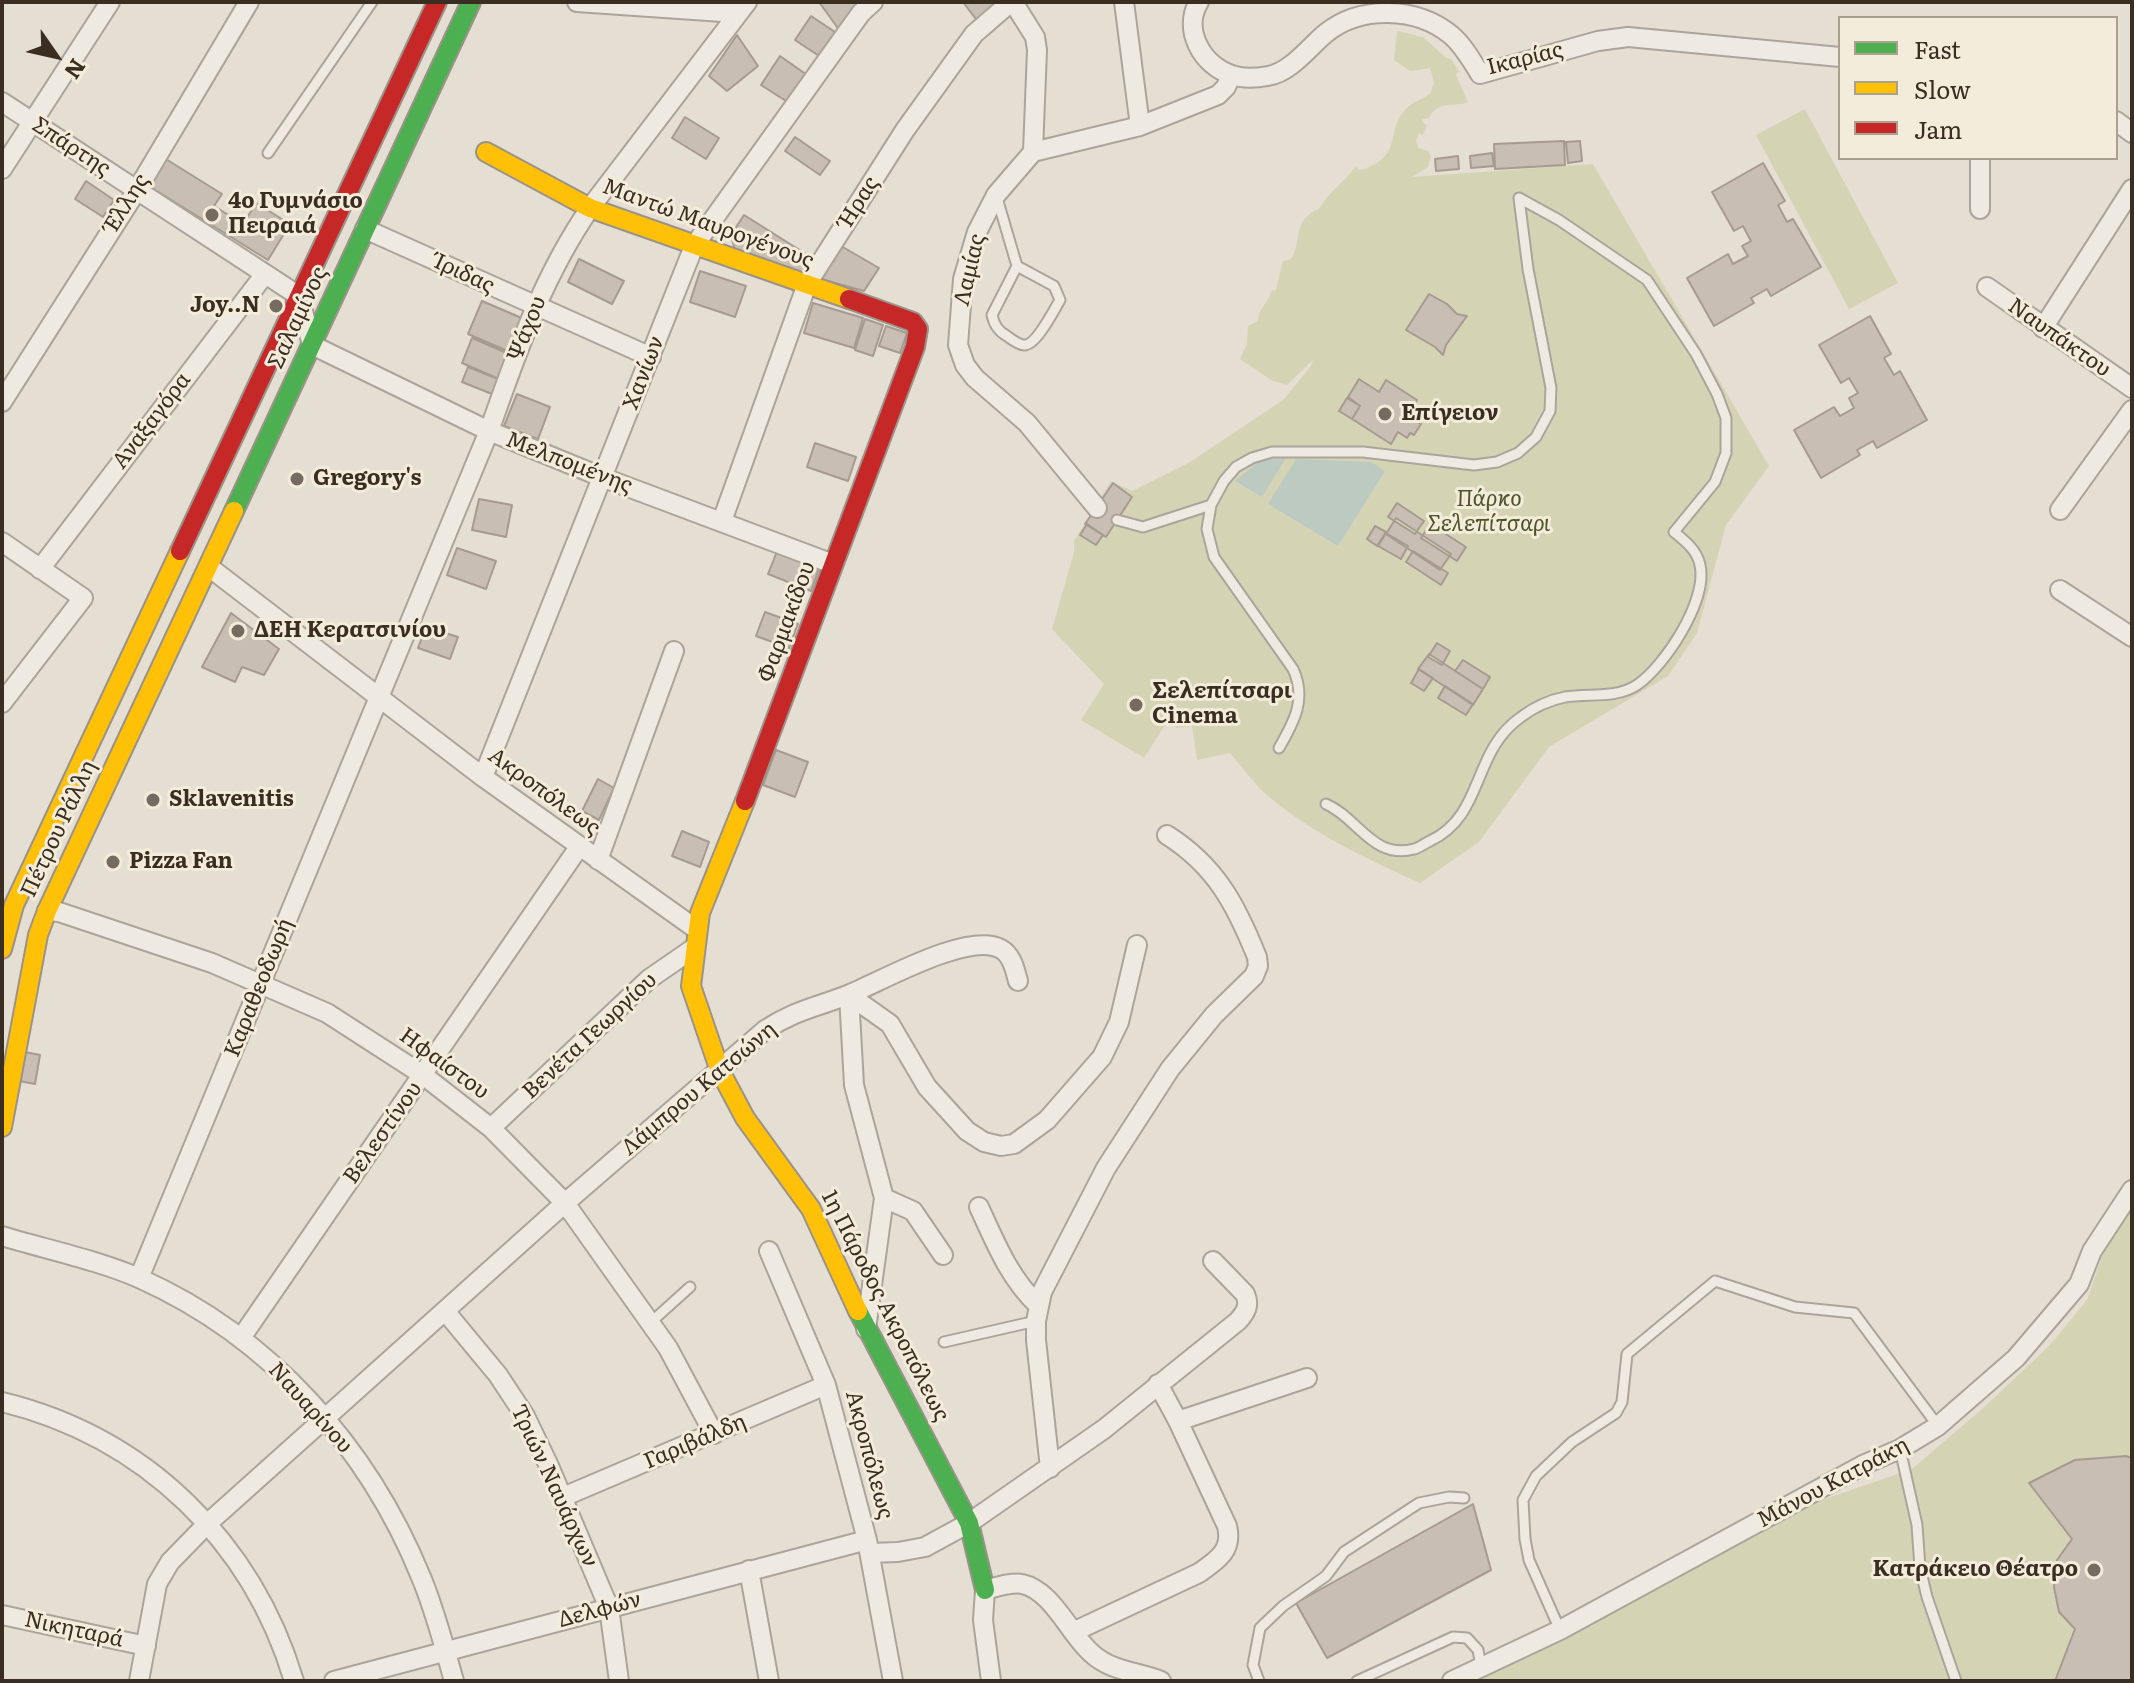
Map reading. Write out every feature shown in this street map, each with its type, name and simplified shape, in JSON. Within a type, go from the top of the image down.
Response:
[{"type":"main road","name":"Σαλαμίνος","points":[[183,543],[437,2]]},
{"type":"main road","name":"Σαλαμίνος","points":[[209,567],[471,2]]},
{"type":"main road","name":"Μαντώ Μαυρογένους","points":[[486,152],[590,208],[906,318],[918,329]]},
{"type":"main road","name":"Φαρμακίδου","points":[[695,939],[700,913],[772,732],[915,347],[918,329]]},
{"type":"main road","name":"Πέτρου Ράλλη","points":[[2,949],[8,904],[183,543]]},
{"type":"main road","name":"Πέτρου Ράλλη","points":[[2,1127],[38,935],[209,567]]},
{"type":"main road","name":"Ηφαίστου","points":[[8,904],[47,911]]},
{"type":"main road","points":[[695,939],[691,986],[720,1071]]},
{"type":"main road","name":"1η Πάροδος Ακροπόλεως","points":[[720,1071],[745,1118],[811,1209],[866,1329],[969,1523],[985,1590]]},
{"type":"street","points":[[2,169],[110,2]]},
{"type":"street","name":"Έλλης","points":[[2,402],[137,190],[249,2]]},
{"type":"street","points":[[577,2],[742,8]]},
{"type":"street","points":[[1012,2],[1035,37],[1037,50],[1033,152],[1140,126],[1218,95],[1231,75],[1207,58],[1195,40],[1192,26],[1199,2]]},
{"type":"street","name":"Ήρας","points":[[722,521],[807,284],[905,130],[974,34],[1012,2]]},
{"type":"street","points":[[1124,2],[1140,126]]},
{"type":"street","name":"Χανίων","points":[[483,777],[694,246],[870,3]]},
{"type":"street","name":"Ψάχου","points":[[378,697],[489,431],[534,307],[566,245],[590,208],[742,8]]},
{"type":"street","name":"Ικαρίας","points":[[1231,75],[1251,78],[1272,76],[1297,60],[1327,31],[1371,13],[1403,13],[1429,21],[1452,36],[1480,74],[1598,41],[1628,37],[1838,57]]},
{"type":"street","name":"Σπάρτης","points":[[2,102],[299,296]]},
{"type":"street","name":"Λαμίας","points":[[1033,152],[996,195],[977,232],[963,279],[958,345],[965,365],[975,378],[1027,423],[1097,508]]},
{"type":"street","points":[[1980,160],[1980,209]]},
{"type":"street","points":[[2043,328],[2132,189]]},
{"type":"street","name":"Ίριδας","points":[[365,229],[651,357]]},
{"type":"street","name":"Αναξαγόρα","points":[[40,569],[265,274]]},
{"type":"street","name":"Ναυπάκτου","points":[[1987,287],[2132,388]]},
{"type":"street","points":[[299,296],[312,345]]},
{"type":"street","name":"Μελπομένης","points":[[312,345],[489,431],[833,564]]},
{"type":"street","points":[[2060,510],[2132,410]]},
{"type":"street","points":[[2,542],[83,598],[2,703]]},
{"type":"street","name":"Ακροπόλεως","points":[[209,567],[483,777],[598,860],[695,939]]},
{"type":"street","points":[[2060,590],[2132,637]]},
{"type":"street","points":[[598,860],[674,651]]},
{"type":"street","name":"Καραθεοδωρή","points":[[139,1278],[378,697]]},
{"type":"street","points":[[1050,1468],[1036,1340],[1037,1313],[1061,1252],[1106,1168],[1170,1069],[1214,1015],[1254,976],[1258,966],[1257,957],[1228,894],[1203,860],[1167,835]]},
{"type":"street","name":"Βελεστίνου","points":[[241,1338],[579,847]]},
{"type":"street","name":"Ηφαίστου","points":[[47,911],[59,912],[212,963],[327,1013],[423,1075],[491,1128],[565,1203],[668,1348],[714,1434]]},
{"type":"street","name":"Βενέτα Γεωργίου","points":[[491,1128],[695,939]]},
{"type":"street","name":"Λάμπρου Κατσώνη","points":[[139,1681],[157,1584],[163,1572],[207,1524],[565,1203],[765,1030],[785,1017],[849,995],[927,959],[982,945],[1000,948],[1007,954],[1018,981]]},
{"type":"street","points":[[849,995],[890,1024],[927,1087],[967,1131],[984,1142],[1001,1146],[1014,1144],[1047,1120],[1102,1057],[1119,1022],[1137,945]]},
{"type":"street","points":[[849,995],[854,1085],[884,1198],[866,1329]]},
{"type":"street","name":"Μάνου Κατράκη","points":[[1452,1681],[1560,1630],[1938,1426],[2002,1371],[2046,1325],[2079,1284],[2092,1251],[2132,1190]]},
{"type":"street","points":[[884,1198],[913,1211],[943,1255]]},
{"type":"street","points":[[979,1207],[1005,1262],[1037,1313]]},
{"type":"street","name":"Ναυαρίνου","points":[[2,1236],[139,1278],[188,1303],[241,1338],[285,1373],[326,1419],[370,1479],[408,1547],[425,1586],[454,1681]]},
{"type":"street","name":"Ακροπόλεως","points":[[769,1251],[826,1385],[868,1546],[893,1681]]},
{"type":"street","name":"Δελφών","points":[[334,1681],[749,1570],[868,1546],[898,1552],[925,1547],[969,1523],[1050,1468],[1104,1429],[1238,1321],[1247,1308],[1245,1294],[1213,1261]]},
{"type":"street","name":"Τριών Ναυάρχων","points":[[445,1311],[498,1375],[525,1416],[609,1608],[619,1681]]},
{"type":"street","points":[[1178,1421],[1307,1378]]},
{"type":"street","points":[[1073,1632],[1199,1573],[1219,1560],[1226,1550],[1230,1538],[1227,1526],[1158,1384]]},
{"type":"street","name":"Γαριβάλδη","points":[[563,1497],[826,1385]]},
{"type":"street","points":[[2,1402],[61,1421],[102,1440],[139,1463],[207,1524],[265,1604],[277,1629],[294,1681]]},
{"type":"street","points":[[749,1570],[769,1681]]},
{"type":"street","points":[[991,1681],[983,1620],[985,1590],[1013,1584],[1032,1588],[1041,1594],[1090,1653],[1102,1662],[1161,1681]]},
{"type":"street","name":"Νικηταρά","points":[[2,1615],[146,1646]]},
{"type":"lane","points":[[268,153],[372,2]]},
{"type":"lane","points":[[996,195],[1017,266],[992,320],[1003,334],[1023,345],[1036,339],[1060,300],[1054,286],[1017,266]]},
{"type":"lane","points":[[1279,748],[1299,708],[1300,684],[1293,669],[1214,557],[1207,529],[1211,505],[1236,467],[1272,452],[1363,452],[1474,465],[1497,462],[1518,453],[1536,437],[1550,411],[1551,388],[1528,269],[1519,198],[1559,220],[1647,280],[1696,354],[1717,394],[1726,418],[1726,453],[1715,482],[1674,532],[1693,549],[1700,566],[1699,592],[1687,623],[1648,675],[1636,686],[1619,692],[1568,696],[1551,701],[1522,715],[1499,736],[1481,769],[1469,805],[1445,834],[1414,849],[1389,850],[1375,844],[1340,811],[1326,804]]},
{"type":"lane","points":[[1117,520],[1143,527],[1211,505]]},
{"type":"lane","points":[[1560,1630],[1529,1560],[1523,1500],[1536,1476],[1572,1442],[1616,1413],[1622,1402],[1627,1354],[1715,1281],[1795,1307],[1854,1313],[1938,1426]]},
{"type":"lane","points":[[650,1323],[690,1287]]},
{"type":"lane","points":[[944,1342],[1037,1313]]},
{"type":"lane","points":[[1900,1449],[1917,1525],[1920,1568],[1956,1681]]},
{"type":"lane","points":[[1259,1681],[1253,1665],[1260,1628],[1283,1606],[1326,1576],[1344,1552],[1419,1503],[1449,1497],[1464,1498]]},
{"type":"lane","points":[[1357,1681],[1453,1637],[1467,1638],[1478,1650],[1481,1666]]},
{"type":"green space","name":"Πάρκο Σελεπίτσαρι","points":[[1397,31],[1423,37],[1451,59],[1459,71],[1456,75],[1468,102],[1442,106],[1429,118],[1423,119],[1427,126],[1416,141],[1419,148],[1428,151],[1431,156],[1428,167],[1412,177],[1593,164],[1769,466],[1726,525],[1697,633],[1668,676],[1549,747],[1479,842],[1420,883],[1360,855],[1285,810],[1253,781],[1230,753],[1197,760],[1192,726],[1177,728],[1167,722],[1144,758],[1081,720],[1104,684],[1052,629],[1074,552],[1074,541],[1111,481],[1132,491],[1190,462],[1283,400],[1311,366],[1313,360],[1287,385],[1271,380],[1240,359],[1247,344],[1248,326],[1258,321],[1271,291],[1276,290],[1283,261],[1291,259],[1305,219],[1319,209],[1355,167],[1360,170],[1383,158],[1389,150],[1401,115],[1410,105],[1430,94],[1434,82],[1430,68],[1410,71],[1394,60]]},
{"type":"green space","points":[[1805,109],[1898,283],[1849,309],[1756,135]]},
{"type":"green space","points":[[2132,1209],[2132,1681],[1460,1681],[1758,1522],[1912,1469],[2049,1346],[2087,1300],[2118,1211]]},
{"type":"shaded area","points":[[1286,458],[1262,497],[1235,481],[1261,460]]},
{"type":"shaded area","points":[[1296,459],[1371,462],[1385,471],[1338,546],[1268,504]]},
{"type":"building","points":[[819,2],[857,2],[860,5],[840,31]]},
{"type":"building","points":[[963,2],[995,2],[981,26]]},
{"type":"building","points":[[811,16],[835,32],[819,56],[795,40]]},
{"type":"building","points":[[737,35],[758,66],[727,91],[709,76]]},
{"type":"building","points":[[780,56],[807,75],[789,103],[761,85]]},
{"type":"building","points":[[685,117],[719,138],[706,159],[672,138]]},
{"type":"building","points":[[795,137],[830,161],[820,175],[785,151]]},
{"type":"building","points":[[1564,141],[1565,165],[1495,169],[1494,144]]},
{"type":"building","points":[[1580,141],[1582,161],[1568,163],[1566,142]]},
{"type":"building","points":[[1492,153],[1494,166],[1471,168],[1470,156]]},
{"type":"building","name":"4ο Γυμνάσιο Πειραιά","points":[[161,156],[222,194],[214,206],[243,224],[256,203],[290,224],[268,260],[144,183]]},
{"type":"building","points":[[1458,156],[1459,169],[1436,171],[1435,159]]},
{"type":"building","points":[[1763,163],[1785,201],[1778,205],[1787,222],[1793,219],[1821,267],[1771,296],[1767,289],[1751,298],[1754,303],[1714,326],[1687,278],[1728,254],[1733,264],[1748,256],[1742,246],[1751,241],[1743,226],[1734,231],[1712,192]]},
{"type":"building","points":[[86,181],[114,200],[103,217],[75,199]]},
{"type":"building","points":[[744,215],[814,259],[800,279],[737,258],[731,235]]},
{"type":"building","points":[[841,246],[879,268],[864,291],[821,279]]},
{"type":"building","points":[[579,259],[624,281],[612,304],[568,282]]},
{"type":"building","points":[[700,271],[746,286],[735,317],[690,302]]},
{"type":"building","points":[[1429,294],[1457,314],[1467,316],[1446,345],[1443,355],[1406,330]]},
{"type":"building","points":[[482,301],[524,319],[510,352],[468,334]]},
{"type":"building","points":[[813,303],[863,318],[854,348],[804,333]]},
{"type":"building","points":[[1870,316],[1891,354],[1884,358],[1894,375],[1900,371],[1927,420],[1877,448],[1873,441],[1857,450],[1860,455],[1821,478],[1794,430],[1834,407],[1840,416],[1854,408],[1849,398],[1858,393],[1849,378],[1841,383],[1819,345]]},
{"type":"building","points":[[865,319],[883,325],[873,356],[855,350]]},
{"type":"building","points":[[886,326],[907,333],[900,353],[879,346]]},
{"type":"building","points":[[472,338],[509,354],[499,379],[462,363]]},
{"type":"building","points":[[468,367],[498,379],[492,394],[462,382]]},
{"type":"building","name":"Επίγειον","points":[[1359,379],[1379,392],[1386,380],[1417,400],[1410,411],[1421,418],[1418,422],[1421,424],[1414,435],[1410,433],[1407,438],[1398,432],[1391,444],[1352,419],[1360,406],[1348,397]]},
{"type":"building","points":[[517,394],[550,407],[538,439],[504,426]]},
{"type":"building","points":[[1347,398],[1360,406],[1352,419],[1339,411]]},
{"type":"building","points":[[815,443],[856,457],[848,481],[807,467]]},
{"type":"building","points":[[1113,483],[1132,497],[1106,537],[1085,524]]},
{"type":"building","points":[[479,499],[512,505],[506,537],[472,530]]},
{"type":"building","points":[[1397,503],[1424,521],[1415,534],[1388,517]]},
{"type":"building","points":[[1396,518],[1451,554],[1440,570],[1386,534]]},
{"type":"building","points":[[1087,524],[1103,535],[1096,545],[1080,535]]},
{"type":"building","points":[[1430,524],[1466,547],[1457,561],[1421,538]]},
{"type":"building","points":[[1375,526],[1386,532],[1377,546],[1367,539]]},
{"type":"building","points":[[1386,533],[1408,546],[1401,559],[1378,546]]},
{"type":"building","points":[[457,548],[496,561],[486,589],[447,575]]},
{"type":"building","points":[[778,549],[820,566],[811,591],[768,574]]},
{"type":"building","points":[[1413,551],[1448,573],[1441,585],[1406,562]]},
{"type":"building","points":[[765,612],[798,624],[789,648],[756,636]]},
{"type":"building","name":"ΔΕΗ Κερατσινίου","points":[[231,613],[279,649],[264,675],[242,667],[235,682],[202,667]]},
{"type":"building","points":[[426,627],[458,637],[450,659],[418,648]]},
{"type":"building","points":[[1437,643],[1450,651],[1442,665],[1428,657]]},
{"type":"building","points":[[1429,654],[1483,689],[1473,705],[1418,669]]},
{"type":"building","points":[[1463,660],[1490,677],[1483,689],[1455,671]]},
{"type":"building","points":[[1419,669],[1433,678],[1424,691],[1411,683]]},
{"type":"building","points":[[1445,686],[1473,704],[1466,715],[1438,698]]},
{"type":"building","points":[[776,750],[808,762],[795,797],[763,785]]},
{"type":"building","points":[[598,779],[614,788],[599,820],[582,811]]},
{"type":"building","points":[[682,831],[709,842],[700,867],[672,856]]},
{"type":"building","points":[[25,1052],[40,1055],[35,1084],[19,1081]]},
{"type":"building","name":"Κατράκειο Θέατρο","points":[[2132,1458],[2132,1681],[2055,1681],[2075,1629],[2059,1612],[2054,1587],[2057,1560],[2072,1539],[2029,1483],[2075,1460]]},
{"type":"building","points":[[1473,1504],[1491,1570],[1327,1658],[1296,1603]]},
{"type":"traffic: fast","points":[[234,511],[471,2]]},
{"type":"traffic: fast","points":[[858,1311],[969,1523],[985,1590]]},
{"type":"traffic: slow","points":[[486,152],[590,208],[849,299]]},
{"type":"traffic: slow","points":[[2,1127],[38,935],[47,911],[234,511]]},
{"type":"traffic: slow","points":[[2,949],[14,905],[180,551]]},
{"type":"traffic: slow","points":[[745,801],[700,913],[691,986],[720,1071],[745,1118],[811,1209],[858,1311]]},
{"type":"traffic: jam","points":[[180,551],[437,2]]},
{"type":"traffic: jam","points":[[745,801],[915,347],[918,329],[913,322],[849,299]]},
{"type":"place","name":"4ο Γυμνάσιο Πειραιά","points":[[212,215]]},
{"type":"place","name":"Joy..N","points":[[276,306]]},
{"type":"place","name":"Επίγειον","points":[[1385,414]]},
{"type":"place","name":"Gregory's","points":[[297,479]]},
{"type":"place","name":"ΔΕΗ Κερατσινίου","points":[[238,631]]},
{"type":"place","name":"Σελεπίτσαρι Cinema","points":[[1136,705]]},
{"type":"place","name":"Sklavenitis","points":[[153,800]]},
{"type":"place","name":"Pizza Fan","points":[[113,862]]},
{"type":"place","name":"Κατράκειο Θέατρο","points":[[2094,1570]]}]
